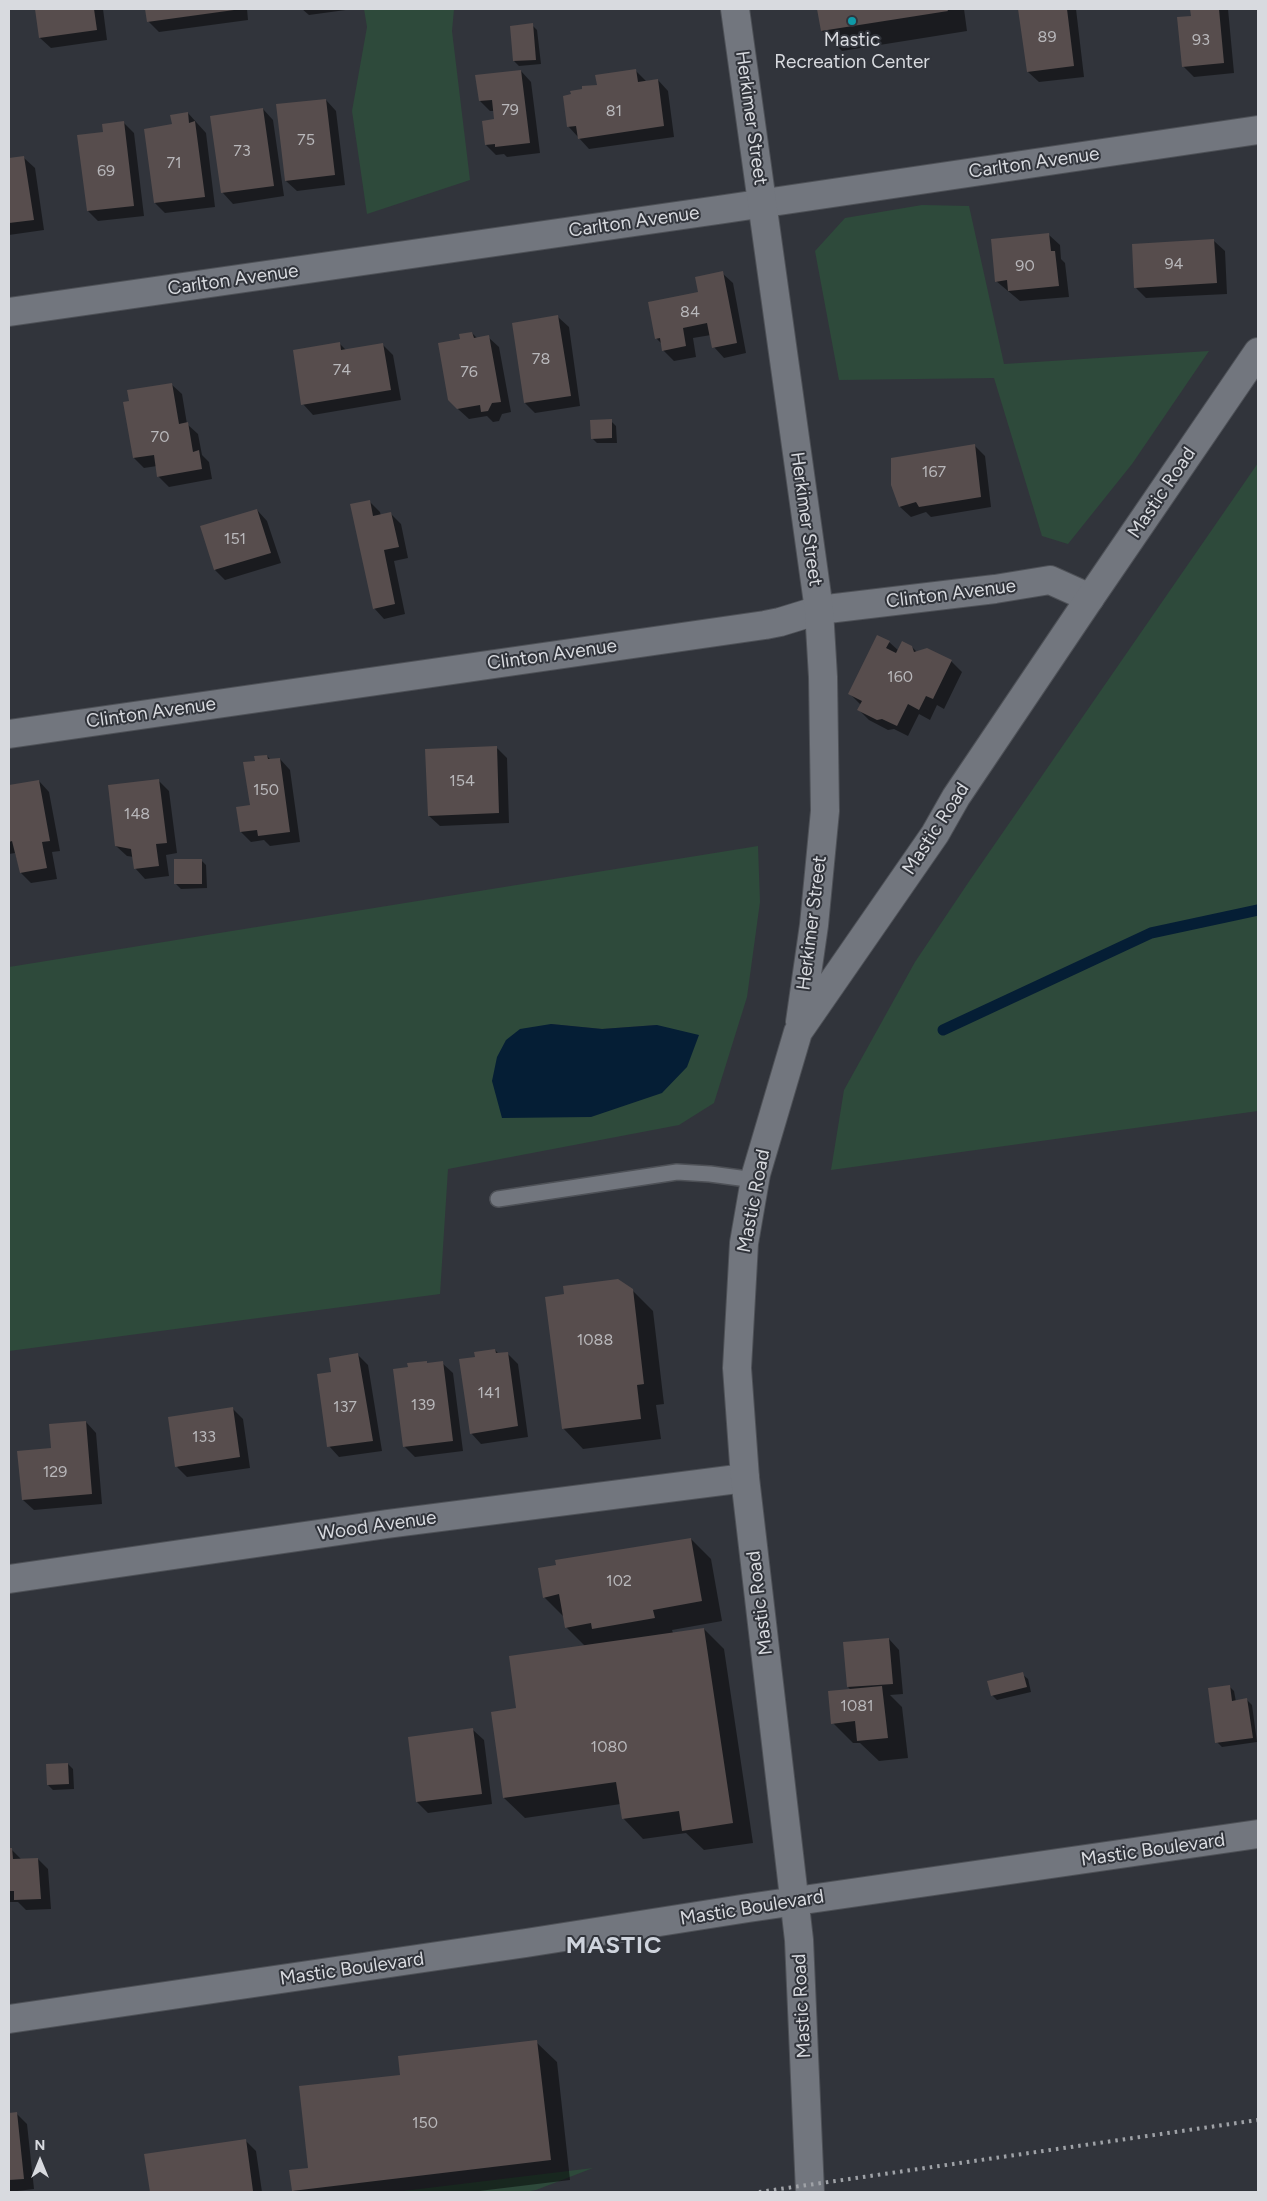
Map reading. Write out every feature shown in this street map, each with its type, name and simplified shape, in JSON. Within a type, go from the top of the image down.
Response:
[{"type":"street","name":"Herkimer Street","points":[[735,9],[764,203],[819,610],[824,677],[825,811],[814,925],[798,1032]]},
{"type":"street","name":"Carlton Avenue","points":[[9,312],[1258,130]]},
{"type":"street","name":"Mastic Road","points":[[810,2192],[804,2022],[796,1902],[745,1478],[737,1368],[744,1243],[755,1180],[798,1032],[934,834],[956,797],[1258,352]]},
{"type":"street","name":"Clinton Avenue","points":[[9,734],[772,624],[819,610],[995,589],[1050,580],[1090,598]]},
{"type":"street","name":"Wood Avenue","points":[[9,1579],[387,1524],[745,1478]]},
{"type":"street","name":"Mastic Boulevard","points":[[9,2019],[1258,1834]]},
{"type":"lane","points":[[498,1199],[678,1172],[755,1180]]},
{"type":"green space","points":[[364,9],[454,9],[452,31],[470,180],[367,214],[352,111],[367,27]]},
{"type":"green space","points":[[922,205],[969,206],[1004,364],[1209,351],[1132,464],[1068,544],[1042,536],[994,378],[839,380],[815,251],[845,218]]},
{"type":"green space","points":[[1258,463],[1258,1111],[831,1170],[844,1090],[915,962]]},
{"type":"green space","points":[[758,846],[760,902],[747,997],[714,1103],[679,1125],[448,1169],[440,1294],[9,1351],[9,967]],"holes":[[[551,1024],[602,1029],[657,1025],[492,1081]]]},
{"type":"green space","points":[[593,2168],[536,2190],[524,2192],[395,2192]]},
{"type":"water","points":[[551,1024],[602,1029],[657,1025],[699,1035],[687,1067],[662,1093],[591,1117],[502,1118],[492,1081],[497,1057],[506,1040],[520,1029]]},
{"type":"building","points":[[35,9],[94,9],[97,30],[39,38]]},
{"type":"building","points":[[145,9],[234,9],[234,10],[147,22]]},
{"type":"building","name":"Mastic Recreation Center","points":[[817,9],[947,9],[948,11],[821,31]]},
{"type":"building","points":[[1018,9],[1067,9],[1074,66],[1027,72]]},
{"type":"building","points":[[1190,9],[1219,9],[1224,63],[1182,67],[1177,17],[1191,16]]},
{"type":"building","points":[[533,23],[536,60],[513,61],[510,26]]},
{"type":"building","points":[[636,69],[638,82],[658,79],[664,126],[578,139],[576,126],[567,127],[563,96],[571,94],[570,91],[582,89],[582,86],[597,85],[595,75]]},
{"type":"building","points":[[521,70],[530,143],[495,147],[495,144],[485,145],[482,121],[494,119],[492,100],[479,101],[475,75]]},
{"type":"building","points":[[326,99],[335,175],[285,181],[276,104]]},
{"type":"building","points":[[263,108],[274,186],[221,193],[210,116]]},
{"type":"building","points":[[188,112],[189,123],[195,121],[205,197],[154,203],[144,129],[172,124],[170,115]]},
{"type":"building","points":[[124,121],[134,206],[87,211],[77,135],[103,132],[102,124]]},
{"type":"building","points":[[24,156],[34,220],[9,223],[9,158]]},
{"type":"building","points":[[1049,233],[1051,251],[1055,251],[1059,286],[1008,291],[1007,280],[995,282],[991,239]]},
{"type":"building","points":[[1214,239],[1217,283],[1134,288],[1132,244]]},
{"type":"building","points":[[723,271],[737,343],[712,348],[707,323],[683,328],[686,346],[662,351],[660,338],[655,339],[648,302],[698,292],[695,277]]},
{"type":"building","points":[[558,315],[571,396],[524,403],[512,323]]},
{"type":"building","points":[[472,332],[474,338],[489,335],[501,402],[492,403],[488,411],[481,412],[480,405],[457,409],[448,400],[438,343],[460,339],[459,334]]},
{"type":"building","points":[[340,342],[341,350],[383,343],[391,390],[301,405],[293,350]]},
{"type":"building","points":[[172,383],[179,424],[188,422],[193,452],[199,450],[202,469],[157,477],[154,455],[133,458],[123,402],[129,401],[127,390]]},
{"type":"building","points":[[612,419],[612,438],[591,439],[590,420]]},
{"type":"building","points":[[975,444],[981,497],[919,507],[916,502],[899,507],[891,485],[891,458]]},
{"type":"building","points":[[370,500],[373,516],[391,512],[399,547],[384,550],[395,604],[373,609],[350,504]]},
{"type":"building","points":[[257,509],[271,553],[214,570],[200,526]]},
{"type":"building","points":[[877,635],[890,641],[886,648],[896,653],[902,641],[912,646],[914,652],[927,648],[952,660],[933,699],[926,696],[919,710],[908,704],[897,726],[882,719],[877,720],[857,710],[862,701],[848,694]]},
{"type":"building","points":[[497,746],[499,813],[428,816],[425,749]]},
{"type":"building","points":[[267,755],[268,759],[280,758],[290,832],[258,836],[257,830],[240,832],[236,807],[250,805],[243,762],[255,761],[254,756]]},
{"type":"building","points":[[159,779],[167,843],[156,844],[159,866],[134,869],[131,849],[115,846],[108,785]]},
{"type":"building","points":[[39,780],[50,841],[42,842],[47,868],[20,873],[12,841],[9,842],[9,785]]},
{"type":"building","points":[[174,859],[202,859],[202,884],[174,884]]},
{"type":"building","points":[[618,1279],[633,1289],[644,1384],[637,1385],[641,1419],[562,1429],[545,1297],[564,1294],[563,1286]]},
{"type":"building","points":[[495,1349],[496,1353],[508,1352],[518,1426],[470,1434],[459,1359],[475,1357],[474,1352]]},
{"type":"building","points":[[358,1353],[373,1441],[327,1447],[317,1374],[331,1372],[329,1358]]},
{"type":"building","points":[[427,1361],[427,1363],[443,1361],[453,1441],[403,1447],[393,1369],[408,1367],[407,1363]]},
{"type":"building","points":[[233,1407],[240,1457],[175,1467],[168,1417]]},
{"type":"building","points":[[86,1421],[92,1494],[22,1500],[17,1451],[51,1448],[49,1424]]},
{"type":"building","points":[[691,1538],[702,1601],[653,1610],[655,1618],[592,1629],[591,1623],[565,1628],[559,1594],[543,1598],[538,1568],[556,1565],[555,1560]]},
{"type":"building","points":[[704,1628],[733,1823],[682,1831],[679,1811],[622,1819],[616,1782],[503,1798],[491,1712],[516,1708],[509,1656]]},
{"type":"building","points":[[889,1638],[893,1684],[847,1687],[843,1642]]},
{"type":"building","points":[[1023,1672],[1027,1687],[991,1696],[987,1681]]},
{"type":"building","points":[[1230,1685],[1232,1701],[1247,1698],[1253,1738],[1215,1743],[1208,1688]]},
{"type":"building","points":[[882,1686],[888,1738],[857,1741],[855,1721],[831,1724],[828,1691]]},
{"type":"building","points":[[473,1728],[482,1794],[416,1802],[408,1737]]},
{"type":"building","points":[[68,1763],[69,1784],[47,1785],[46,1764]]},
{"type":"building","points":[[9,1848],[12,1848],[13,1859],[38,1858],[41,1899],[14,1900],[14,1891],[9,1891]]},
{"type":"building","points":[[537,2040],[551,2160],[292,2191],[289,2170],[308,2168],[299,2086],[400,2075],[398,2056]]},
{"type":"building","points":[[17,2112],[24,2179],[9,2180],[9,2113]]},
{"type":"building","points":[[246,2139],[253,2191],[150,2192],[144,2154]]},
{"type":"waterway","points":[[943,1030],[1151,933],[1258,910]]},
{"type":"railway","points":[[759,2192],[1258,2120]]},
{"type":"place","name":"Mastic Recreation Center","points":[[852,21]]},
{"type":"district","name":"MASTIC","points":[[614,1946]]}]
